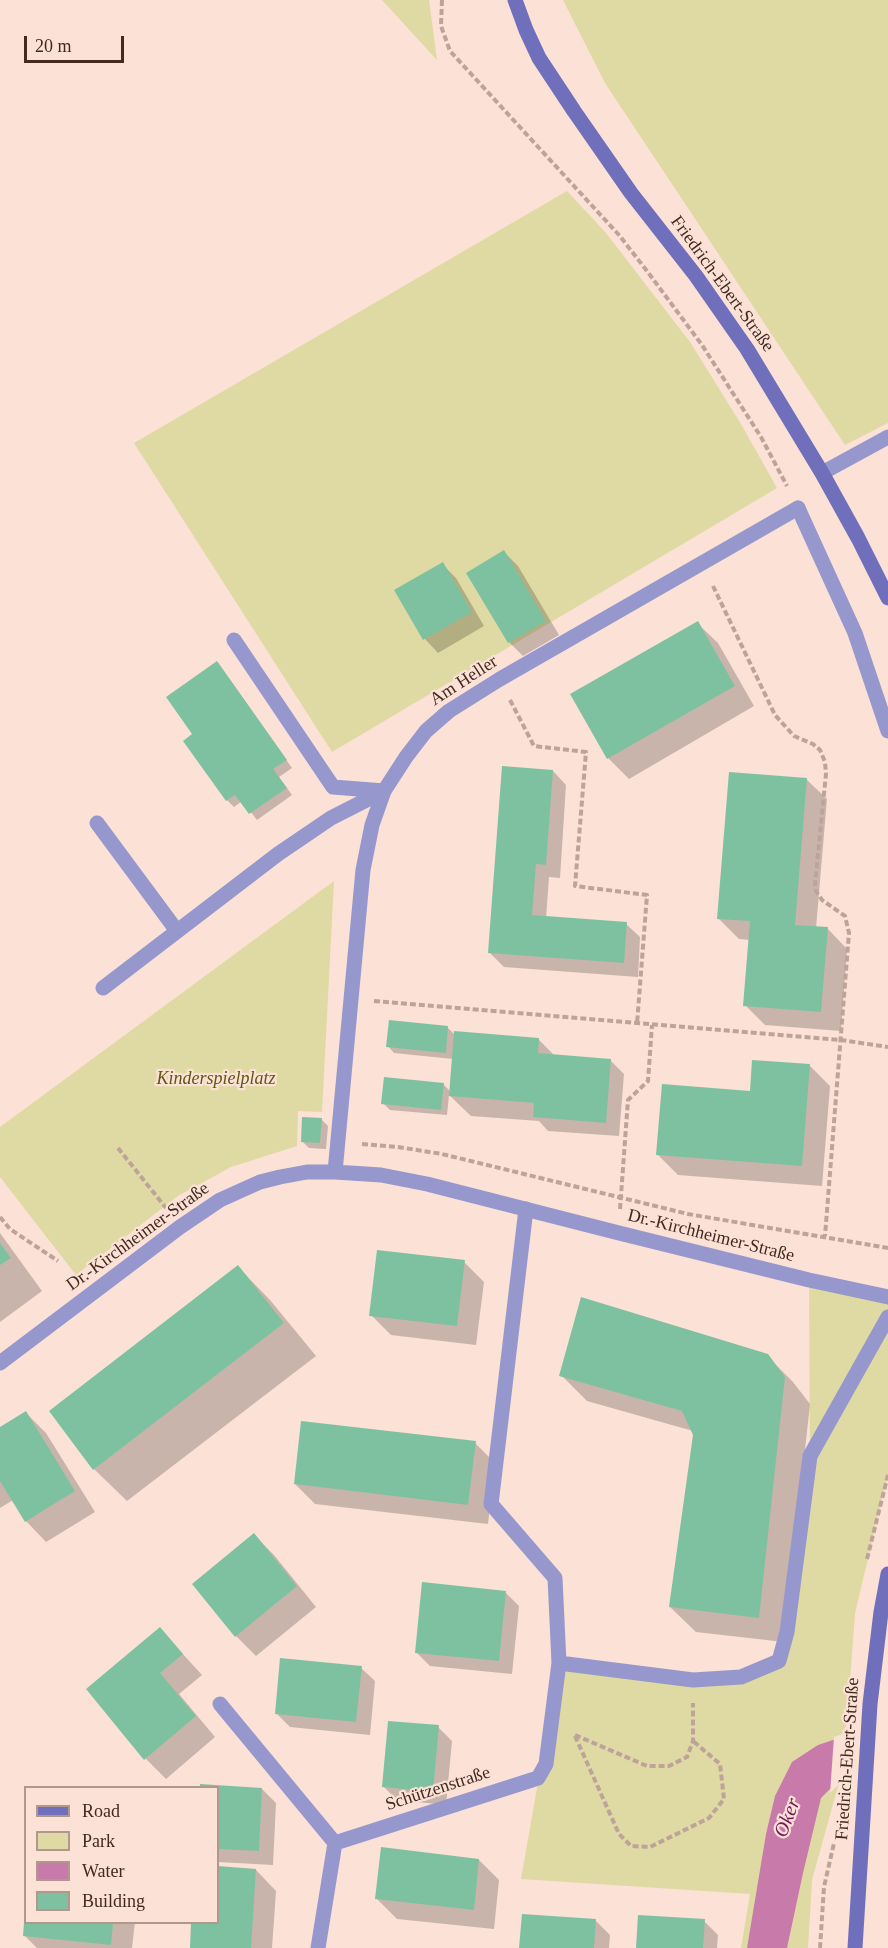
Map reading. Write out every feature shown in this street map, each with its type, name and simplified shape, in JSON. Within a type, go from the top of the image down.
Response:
[{"type":"main road","name":"Friedrich-Ebert-Straße","points":[[515,0],[539,58],[574,111],[631,193],[696,276],[747,349],[822,473],[888,598]]},
{"type":"main road","name":"Friedrich-Ebert-Straße","points":[[855,1948],[870,1704],[888,1574]]},
{"type":"street","points":[[822,473],[888,437]]},
{"type":"street","name":"Am Heller","points":[[334,1172],[363,870],[372,825],[384,791],[405,757],[426,731],[449,711],[798,507]]},
{"type":"street","points":[[798,507],[855,633],[888,731]]},
{"type":"street","points":[[234,640],[333,787],[384,791]]},
{"type":"street","points":[[103,988],[278,855],[331,818],[384,791]]},
{"type":"street","points":[[98,823],[177,931]]},
{"type":"street","name":"Dr.-Kirchheimer-Straße","points":[[0,1364],[180,1227],[220,1200],[260,1182],[307,1172],[381,1175],[427,1184],[809,1280],[888,1297]]},
{"type":"street","points":[[526,1209],[491,1504],[555,1578],[559,1662],[553,1715]]},
{"type":"street","points":[[559,1662],[693,1680],[741,1677],[779,1661],[787,1632],[810,1456],[888,1317]]},
{"type":"street","points":[[220,1704],[335,1843],[318,1948]]},
{"type":"street","name":"Schützenstraße","points":[[335,1843],[538,1778],[546,1764],[553,1715]]},
{"type":"path","points":[[442,0],[441,26],[450,51],[619,235],[647,271],[702,345],[761,437],[798,507]]},
{"type":"path","points":[[702,564],[775,715],[794,736],[813,744],[820,750],[825,762],[826,774],[815,884],[816,891],[822,900],[845,916],[848,925],[825,1236]]},
{"type":"path","points":[[500,680],[534,746],[586,752],[575,886],[647,895],[637,1024]]},
{"type":"path","points":[[350,999],[840,1040],[888,1047]]},
{"type":"path","points":[[619,1233],[628,1100],[648,1082],[652,1025]]},
{"type":"path","points":[[337,1143],[398,1147],[442,1154],[688,1214],[888,1248]]},
{"type":"path","points":[[118,1148],[180,1227]]},
{"type":"path","points":[[0,1217],[10,1229],[58,1261]]},
{"type":"path","points":[[553,1715],[574,1734],[647,1766],[669,1766],[687,1757],[693,1741],[693,1680]]},
{"type":"path","points":[[574,1734],[619,1834],[631,1846],[650,1847],[709,1818],[724,1799],[720,1764],[693,1741]]},
{"type":"path","points":[[820,1948],[824,1887],[836,1834]]},
{"type":"green space","points":[[382,0],[429,0],[437,60]]},
{"type":"green space","points":[[563,0],[888,0],[888,423],[845,445],[605,83]]},
{"type":"green space","points":[[567,191],[606,233],[690,342],[741,424],[777,488],[332,752],[134,443]]},
{"type":"green space","name":"Kinderspielplatz","points":[[334,881],[322,1112],[298,1111],[297,1146],[231,1167],[178,1196],[76,1275],[0,1177],[0,1127]]},
{"type":"green space","points":[[809,1280],[888,1296],[888,1475],[855,1613],[840,1779],[812,1880],[808,1948],[741,1948],[750,1894],[521,1879],[559,1663],[741,1677],[779,1661],[810,1456]]},
{"type":"water","name":"Oker","points":[[869,1728],[840,1779],[821,1798],[787,1948],[747,1948],[766,1834],[775,1796],[792,1762],[818,1745]]},
{"type":"pier","points":[[868,1725],[888,1725],[888,1776],[841,1782],[830,1793],[834,1737]]},
{"type":"building","points":[[504,550],[546,621],[508,643],[466,573]]},
{"type":"building","points":[[443,562],[472,612],[423,640],[394,590]]},
{"type":"building","points":[[698,621],[735,686],[607,759],[570,694]]},
{"type":"building","points":[[217,661],[287,760],[273,769],[287,788],[249,814],[235,795],[226,801],[183,741],[192,734],[166,697]]},
{"type":"building","points":[[502,766],[553,770],[546,865],[536,864],[532,915],[627,922],[624,963],[488,953]]},
{"type":"building","points":[[729,772],[807,778],[795,925],[828,927],[821,1012],[743,1006],[750,921],[717,919]]},
{"type":"building","points":[[389,1020],[448,1026],[446,1053],[386,1047]]},
{"type":"building","points":[[454,1031],[539,1038],[538,1053],[611,1059],[606,1123],[533,1117],[534,1103],[449,1096]]},
{"type":"building","points":[[752,1060],[810,1064],[802,1166],[656,1155],[662,1084],[750,1091]]},
{"type":"building","points":[[384,1077],[444,1083],[441,1110],[381,1104]]},
{"type":"building","points":[[302,1117],[322,1118],[320,1143],[301,1142]]},
{"type":"building","points":[[0,1243],[11,1258],[0,1265]]},
{"type":"building","points":[[377,1250],[465,1260],[457,1326],[369,1316]]},
{"type":"building","points":[[238,1265],[284,1323],[93,1470],[49,1411]]},
{"type":"building","points":[[581,1297],[768,1354],[785,1377],[759,1618],[669,1607],[693,1435],[682,1411],[559,1376]]},
{"type":"building","points":[[26,1411],[75,1491],[25,1522],[0,1481],[0,1427]]},
{"type":"building","points":[[301,1421],[476,1441],[468,1505],[294,1484]]},
{"type":"building","points":[[254,1533],[297,1586],[235,1637],[192,1584]]},
{"type":"building","points":[[422,1582],[506,1591],[499,1661],[415,1653]]},
{"type":"building","points":[[160,1627],[183,1654],[160,1673],[196,1716],[144,1760],[86,1689]]},
{"type":"building","points":[[280,1658],[362,1666],[356,1722],[275,1714]]},
{"type":"building","points":[[388,1721],[439,1725],[433,1792],[382,1787]]},
{"type":"building","points":[[200,1784],[262,1788],[259,1851],[219,1849],[219,1786],[200,1786]]},
{"type":"building","points":[[381,1847],[479,1859],[474,1910],[375,1899]]},
{"type":"building","points":[[219,1866],[256,1869],[251,1948],[190,1948],[191,1924],[219,1924]]},
{"type":"building","points":[[522,1914],[596,1919],[594,1948],[519,1948]]},
{"type":"building","points":[[638,1915],[705,1919],[703,1948],[636,1948]]},
{"type":"building","points":[[24,1923],[113,1924],[111,1945],[23,1936]]}]
